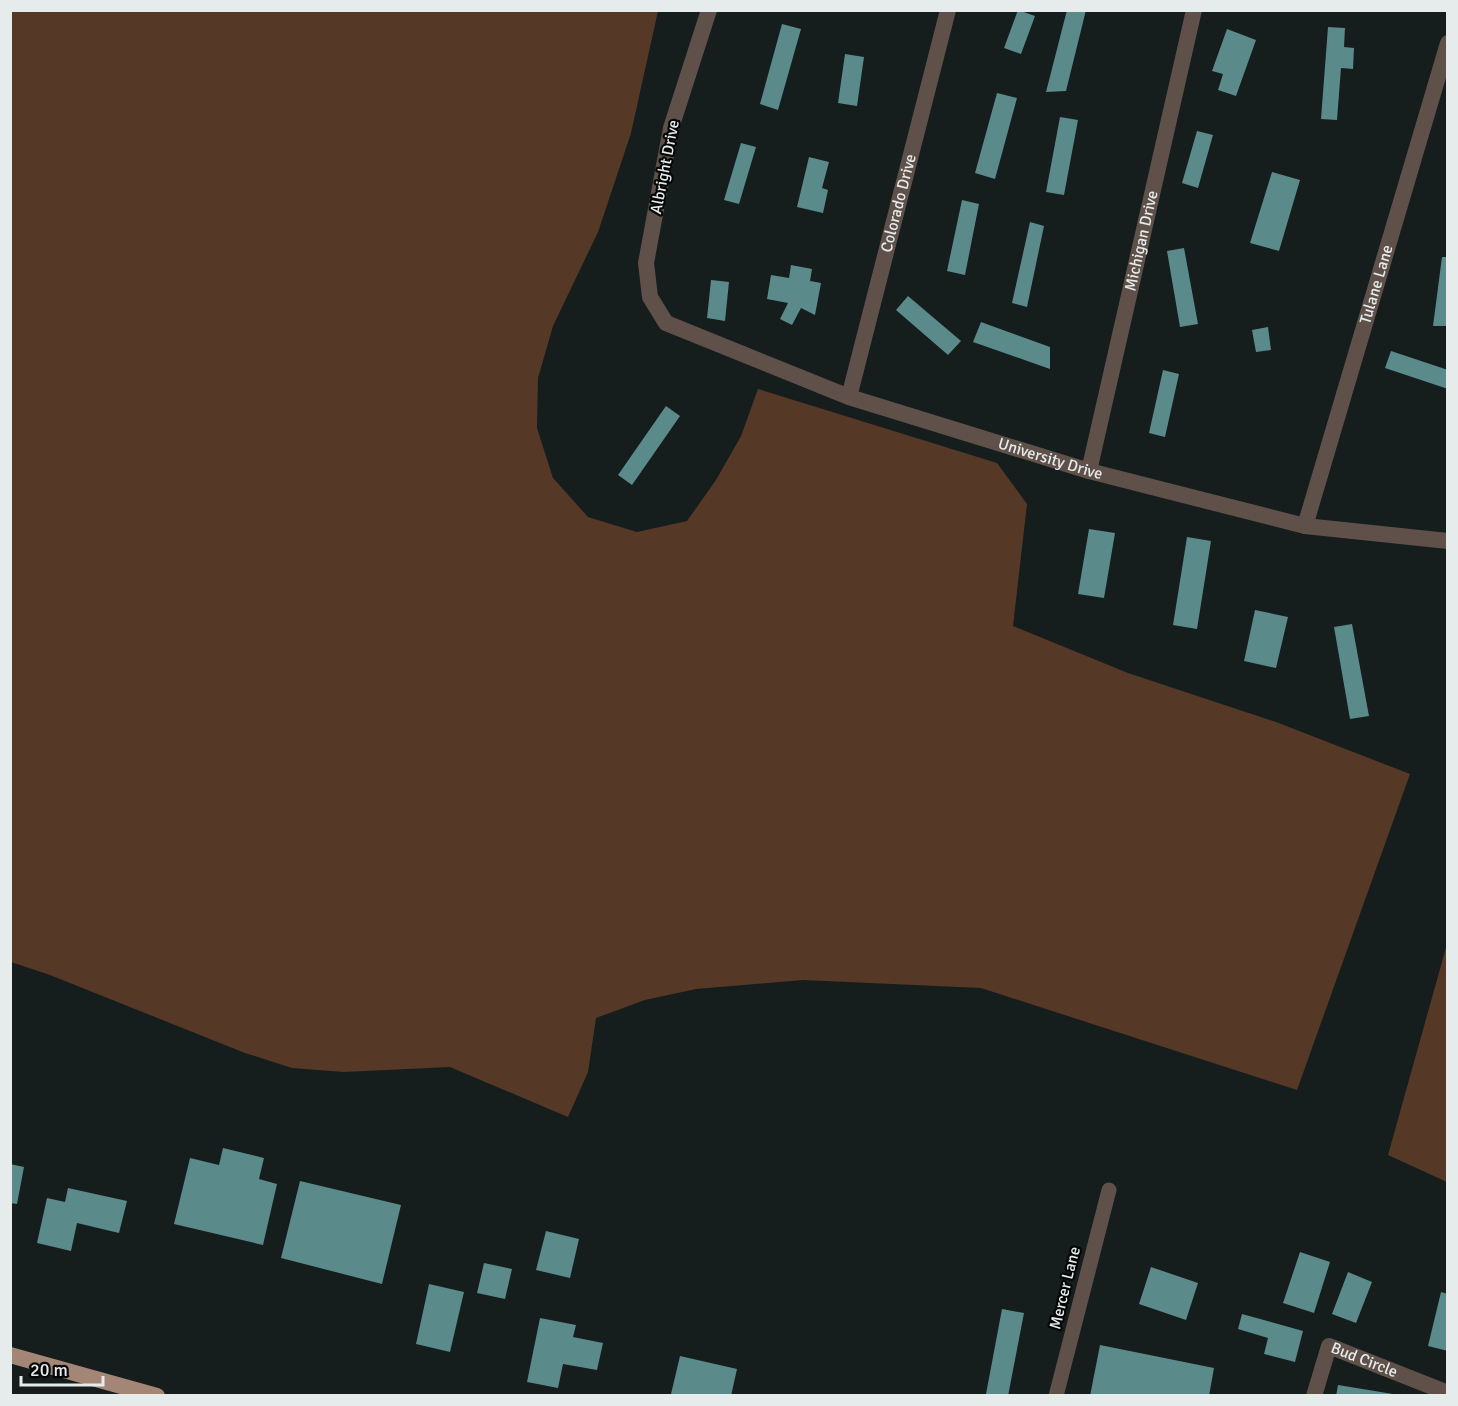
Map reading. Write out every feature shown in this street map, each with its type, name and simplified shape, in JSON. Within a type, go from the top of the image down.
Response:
[{"type":"main road","points":[[10,1355],[157,1395]]},
{"type":"street","name":"Albright Drive","points":[[666,323],[650,297],[646,262],[671,128],[709,10]]},
{"type":"street","name":"Colorado Drive","points":[[849,397],[948,10]]},
{"type":"street","name":"Michigan Drive","points":[[1089,471],[1194,10]]},
{"type":"street","name":"Tulane Lane","points":[[1305,526],[1448,43]]},
{"type":"street","name":"University Drive","points":[[666,323],[849,397],[1089,471],[1305,526],[1448,541]]},
{"type":"street","name":"Bud Circle","points":[[1314,1395],[1329,1346],[1448,1393]]},
{"type":"lane","name":"Mercer Lane","points":[[1056,1395],[1109,1190]]},
{"type":"shaded area","points":[[11,10],[658,11],[631,133],[598,232],[553,326],[538,378],[537,428],[553,478],[588,517],[637,532],[687,521],[716,480],[741,436],[758,389],[997,463],[1027,504],[1013,626],[1128,673],[1276,722],[1410,774],[1297,1090],[981,988],[803,980],[696,989],[645,1000],[596,1018],[588,1072],[568,1117],[450,1067],[344,1072],[292,1068],[245,1053],[50,975],[11,962]]},
{"type":"shaded area","points":[[1447,944],[1447,1182],[1388,1155]]},
{"type":"building","points":[[1018,10],[1035,16],[1021,54],[1004,48]]},
{"type":"building","points":[[1067,10],[1086,10],[1066,91],[1046,92]]},
{"type":"building","points":[[782,24],[801,29],[778,110],[760,104]]},
{"type":"building","points":[[1328,27],[1345,28],[1344,47],[1354,48],[1353,69],[1341,68],[1337,120],[1321,119]]},
{"type":"building","points":[[1227,29],[1256,40],[1236,96],[1218,90],[1223,74],[1212,71]]},
{"type":"building","points":[[845,54],[864,57],[857,106],[838,103]]},
{"type":"building","points":[[997,93],[1017,98],[995,179],[975,173]]},
{"type":"building","points":[[1060,117],[1078,120],[1064,195],[1046,192]]},
{"type":"building","points":[[1197,131],[1213,135],[1198,188],[1182,183]]},
{"type":"building","points":[[741,143],[756,147],[739,204],[724,200]]},
{"type":"building","points":[[809,157],[829,162],[822,188],[828,190],[823,213],[797,207]]},
{"type":"building","points":[[1272,172],[1300,180],[1279,251],[1250,243]]},
{"type":"building","points":[[962,200],[979,204],[965,275],[947,271]]},
{"type":"building","points":[[1030,222],[1044,226],[1027,307],[1012,303]]},
{"type":"building","points":[[1184,248],[1198,324],[1180,327],[1167,251]]},
{"type":"building","points":[[1442,257],[1448,257],[1448,326],[1433,326]]},
{"type":"building","points":[[791,265],[812,269],[810,281],[821,283],[815,315],[801,308],[792,325],[780,319],[788,303],[767,299],[771,275],[789,278]]},
{"type":"building","points":[[711,280],[729,282],[725,321],[707,318]]},
{"type":"building","points":[[908,296],[961,341],[948,355],[896,310]]},
{"type":"building","points":[[981,322],[1050,347],[1050,369],[973,342]]},
{"type":"building","points":[[1268,327],[1271,350],[1256,352],[1252,330]]},
{"type":"building","points":[[1391,351],[1448,370],[1448,389],[1385,368]]},
{"type":"building","points":[[1163,370],[1179,374],[1165,437],[1149,433]]},
{"type":"building","points":[[666,406],[680,416],[632,485],[618,475]]},
{"type":"building","points":[[1089,529],[1115,533],[1104,598],[1078,594]]},
{"type":"building","points":[[1187,537],[1211,541],[1197,629],[1173,625]]},
{"type":"building","points":[[1255,610],[1288,617],[1276,668],[1244,661]]},
{"type":"building","points":[[1352,624],[1369,716],[1350,719],[1334,627]]},
{"type":"building","points":[[223,1148],[264,1158],[259,1179],[277,1184],[263,1245],[174,1224],[190,1158],[219,1165]]},
{"type":"building","points":[[10,1164],[24,1167],[17,1204],[10,1203]]},
{"type":"building","points":[[300,1181],[401,1205],[382,1284],[281,1258]]},
{"type":"building","points":[[68,1188],[127,1201],[119,1233],[77,1223],[71,1251],[37,1243],[47,1198],[65,1202]]},
{"type":"building","points":[[546,1231],[579,1239],[570,1278],[536,1270]]},
{"type":"building","points":[[1300,1252],[1330,1262],[1314,1313],[1283,1303]]},
{"type":"building","points":[[484,1263],[512,1269],[505,1299],[477,1293]]},
{"type":"building","points":[[1151,1267],[1198,1283],[1186,1320],[1139,1304]]},
{"type":"building","points":[[1348,1272],[1372,1282],[1356,1323],[1332,1314]]},
{"type":"building","points":[[429,1284],[464,1292],[450,1352],[416,1344]]},
{"type":"building","points":[[1441,1292],[1448,1294],[1448,1351],[1428,1346]]},
{"type":"building","points":[[1002,1309],[1024,1313],[1008,1396],[995,1396],[986,1394]]},
{"type":"building","points":[[1242,1314],[1303,1331],[1295,1362],[1264,1354],[1268,1338],[1238,1329]]},
{"type":"building","points":[[540,1318],[576,1325],[573,1337],[603,1343],[597,1370],[563,1364],[558,1388],[527,1382]]},
{"type":"building","points":[[1100,1345],[1214,1368],[1209,1396],[1090,1396]]},
{"type":"building","points":[[680,1356],[737,1369],[731,1396],[671,1394]]},
{"type":"building","points":[[1338,1385],[1393,1394],[1392,1396],[1336,1396]]}]
